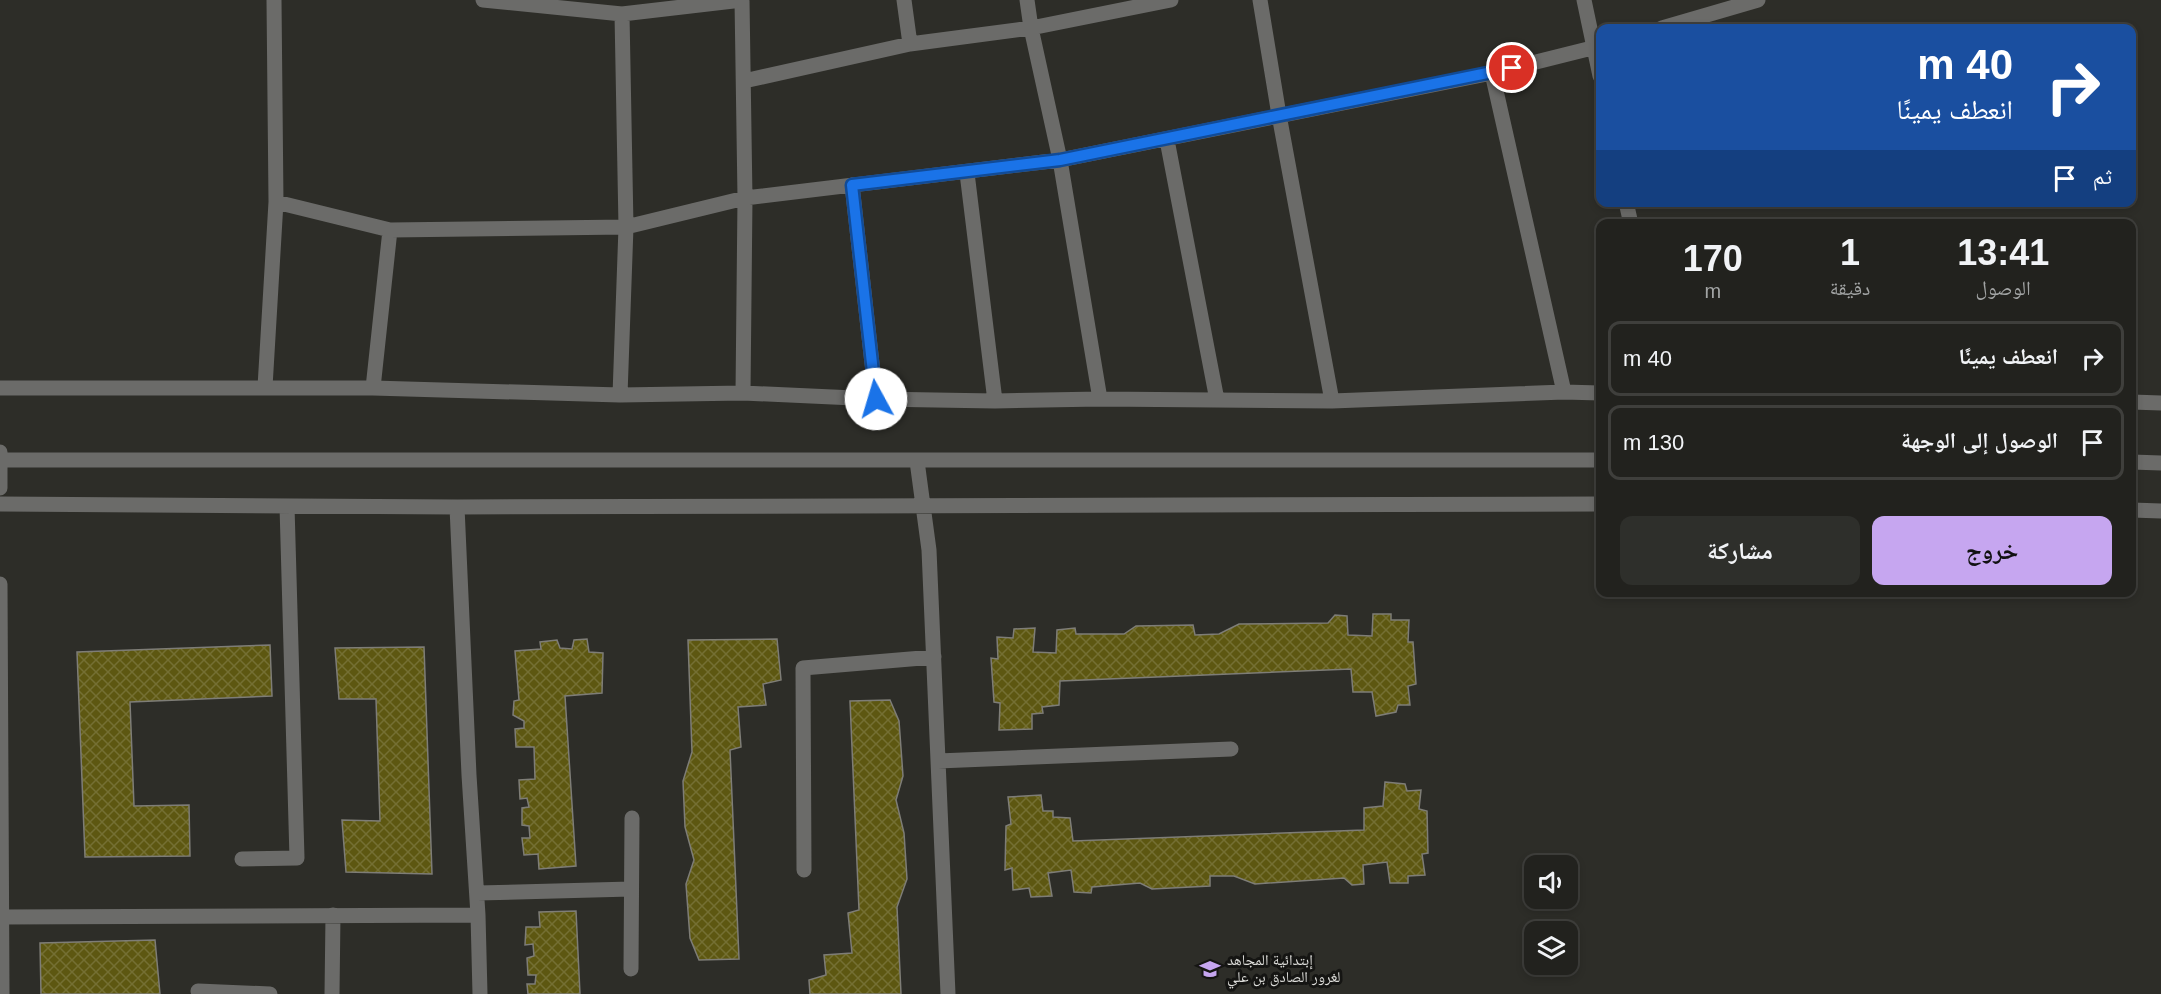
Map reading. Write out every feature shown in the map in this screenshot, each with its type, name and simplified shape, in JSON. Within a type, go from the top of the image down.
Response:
[{"type":"street","points":[[265,387],[276,202],[274,0]]},
{"type":"street","points":[[483,0],[622,14],[742,0],[745,198],[743,393]]},
{"type":"street","points":[[904,0],[910,44]]},
{"type":"street","points":[[1027,0],[1060,160],[1100,399]]},
{"type":"street","points":[[744,81],[910,44],[1031,28],[1171,0]]},
{"type":"street","points":[[1260,0],[1332,401]]},
{"type":"street","points":[[1584,0],[1596,40]]},
{"type":"street","points":[[1676,24],[1758,0]]},
{"type":"street","points":[[620,394],[626,227],[622,14]]},
{"type":"street","points":[[276,202],[390,230],[626,227],[745,198],[1060,160],[1492,74],[1596,48]]},
{"type":"street","points":[[1492,74],[1564,392]]},
{"type":"street","points":[[1167,140],[1217,400]]},
{"type":"street","points":[[967,172],[995,401]]},
{"type":"street","points":[[852,185],[876,399]]},
{"type":"street","points":[[373,388],[390,230]]},
{"type":"street","points":[[0,388],[373,388],[620,394],[743,393],[995,401],[1100,399],[1332,401],[1564,392],[1596,393]]},
{"type":"street","points":[[2136,402],[2161,403]]},
{"type":"street","points":[[0,488],[0,457],[917,461],[1596,460]]},
{"type":"street","points":[[917,461],[929,550],[948,994]]},
{"type":"street","points":[[2136,462],[2161,463]]},
{"type":"street","points":[[0,504],[456,507],[1596,504]]},
{"type":"street","points":[[242,859],[297,858],[287,506]]},
{"type":"street","points":[[456,507],[477,893],[480,994]]},
{"type":"street","points":[[2136,510],[2161,511]]},
{"type":"street","points":[[0,584],[2,994]]},
{"type":"street","points":[[804,870],[803,668],[934,657]]},
{"type":"street","points":[[938,761],[1231,749]]},
{"type":"street","points":[[631,969],[632,818]]},
{"type":"street","points":[[477,893],[631,889]]},
{"type":"street","points":[[332,994],[333,915]]},
{"type":"street","points":[[3,917],[478,915]]},
{"type":"street","points":[[198,991],[270,994]]},
{"type":"building","points":[[1373,614],[1391,614],[1391,620],[1409,620],[1408,642],[1413,642],[1416,684],[1408,686],[1410,705],[1398,705],[1396,712],[1376,716],[1372,692],[1353,692],[1351,669],[1060,681],[1059,705],[1042,707],[1043,713],[1032,714],[1032,729],[999,730],[1000,703],[994,702],[991,658],[998,659],[997,637],[1013,638],[1014,629],[1035,628],[1033,652],[1056,653],[1057,630],[1075,628],[1076,634],[1124,634],[1136,626],[1193,625],[1195,635],[1219,634],[1239,624],[1328,623],[1335,615],[1347,616],[1348,635],[1372,636]]},
{"type":"building","points":[[587,639],[589,652],[603,653],[602,693],[565,696],[576,866],[539,869],[538,854],[524,855],[522,838],[530,838],[529,826],[522,825],[522,808],[529,807],[527,798],[520,799],[519,780],[535,779],[534,747],[516,747],[515,729],[524,728],[524,721],[513,715],[514,701],[519,700],[515,651],[541,649],[540,642],[557,640],[560,648],[572,649],[574,640]]},
{"type":"building","points":[[777,639],[781,680],[763,684],[766,705],[738,707],[741,747],[730,750],[739,959],[699,960],[690,938],[686,884],[694,860],[685,827],[683,781],[692,752],[688,640]]},
{"type":"building","points":[[270,645],[272,696],[130,702],[134,806],[189,805],[190,856],[85,857],[77,652]]},
{"type":"building","points":[[424,647],[432,874],[346,872],[342,820],[380,821],[376,699],[339,699],[335,648]]},
{"type":"building","points":[[890,700],[899,721],[903,776],[896,800],[904,833],[907,879],[897,907],[901,994],[810,994],[809,980],[826,975],[824,955],[852,953],[848,913],[859,910],[850,701]]},
{"type":"building","points":[[1385,782],[1405,784],[1407,791],[1421,790],[1419,809],[1427,811],[1428,853],[1422,854],[1425,875],[1408,876],[1408,883],[1390,883],[1387,862],[1363,865],[1364,884],[1352,885],[1344,878],[1255,884],[1234,876],[1210,876],[1210,886],[1152,889],[1140,883],[1092,887],[1091,893],[1074,892],[1071,870],[1048,873],[1052,896],[1031,897],[1029,888],[1013,890],[1012,868],[1005,870],[1006,826],[1011,824],[1008,797],[1041,795],[1043,811],[1053,811],[1053,817],[1070,818],[1073,841],[1364,830],[1364,808],[1383,806]]},
{"type":"building","points":[[576,911],[580,994],[528,994],[527,984],[535,984],[536,975],[528,975],[527,958],[534,956],[533,944],[525,945],[526,927],[540,927],[539,912]]},
{"type":"building","points":[[155,940],[160,994],[41,994],[40,943]]},
{"type":"place","name":"إبتدائية المجاهد لغرور الصادق بن علي","points":[[1210,969]]},
{"type":"route","points":[[876,399],[852,185],[1060,160],[1492,74],[1512,68]]}]
